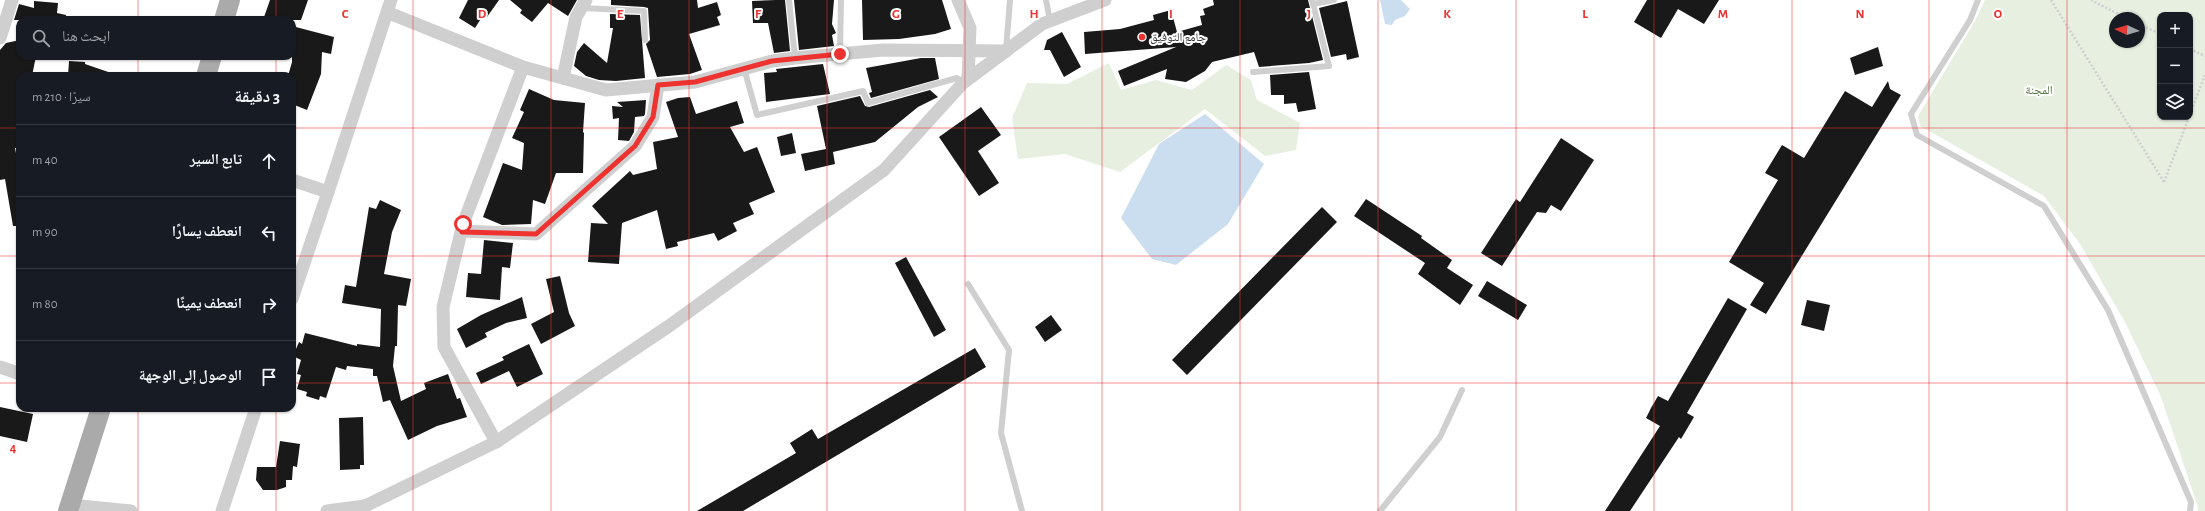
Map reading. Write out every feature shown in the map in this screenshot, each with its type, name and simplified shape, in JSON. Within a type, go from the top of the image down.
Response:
[{"type":"main road","points":[[225,16],[230,0]]},
{"type":"main road","points":[[207,72],[211,60]]},
{"type":"main road","points":[[69,508],[100,412]]},
{"type":"street","points":[[0,38],[12,0]]},
{"type":"street","points":[[958,0],[970,28],[966,81]]},
{"type":"street","points":[[328,511],[365,509],[496,442],[669,326],[884,170],[966,81],[1042,24],[1086,3],[1105,0]]},
{"type":"street","points":[[563,78],[576,17],[584,4]]},
{"type":"street","points":[[296,288],[390,6],[523,67],[606,90],[695,82],[772,61],[795,58],[883,50],[1006,51]]},
{"type":"street","points":[[496,442],[444,347],[443,307],[462,232],[523,67]]},
{"type":"street","points":[[462,232],[536,234],[635,146],[653,117],[658,85]]},
{"type":"street","points":[[296,181],[328,192]]},
{"type":"street","points":[[0,367],[16,373]]},
{"type":"street","points":[[222,511],[255,412]]},
{"type":"street","points":[[69,508],[131,511]]},
{"type":"lane","points":[[789,0],[795,58]]},
{"type":"lane","points":[[840,54],[841,0]]},
{"type":"lane","points":[[1006,51],[1010,0]]},
{"type":"lane","points":[[1046,0],[1050,21]]},
{"type":"lane","points":[[1253,72],[1329,66],[1313,2],[1334,0]]},
{"type":"lane","points":[[1978,0],[1970,20],[1910,114],[1917,135],[2044,206],[2108,310],[2191,502],[2190,511]]},
{"type":"lane","points":[[584,4],[644,11],[645,40]]},
{"type":"lane","points":[[744,68],[757,115],[863,91],[868,103],[957,78],[966,81]]},
{"type":"lane","points":[[968,284],[1009,350],[1001,433],[1022,511]]},
{"type":"lane","points":[[1380,511],[1440,437],[1462,390]]},
{"type":"path","points":[[2051,0],[2164,182],[2188,120]]},
{"type":"path","points":[[2091,0],[2114,12]]},
{"type":"path","points":[[2145,27],[2157,33]]},
{"type":"path","points":[[2193,50],[2205,56]]},
{"type":"path","points":[[2193,108],[2205,75]]},
{"type":"green space","name":"المجنة","points":[[1985,0],[2205,0],[2205,511],[2198,511],[2198,507],[2161,397],[2126,324],[2080,244],[2044,196],[1920,126],[1918,116],[1975,21]]},
{"type":"green space","points":[[1109,63],[1121,90],[1156,80],[1192,90],[1226,65],[1251,80],[1257,100],[1300,123],[1296,150],[1265,156],[1205,109],[1120,172],[1065,154],[1018,159],[1012,118],[1027,83],[1067,84]]},
{"type":"water","points":[[1380,0],[1401,0],[1410,9],[1405,16],[1395,20],[1392,25],[1385,24]]},
{"type":"water","points":[[1205,114],[1264,164],[1228,224],[1176,265],[1152,259],[1121,218],[1159,144]]},
{"type":"building","points":[[270,0],[308,0],[301,20],[296,20],[296,16],[264,16]]},
{"type":"building","points":[[468,0],[499,0],[487,17],[482,17],[475,28],[459,18]]},
{"type":"building","points":[[510,0],[577,0],[568,16],[548,3],[532,22],[520,13],[522,10]]},
{"type":"building","points":[[611,0],[697,0],[698,8],[717,2],[721,15],[717,17],[720,25],[689,34],[702,70],[690,74],[657,77],[646,44],[650,40],[648,8],[611,5]]},
{"type":"building","points":[[785,0],[790,51],[774,53],[768,23],[753,23],[752,1]]},
{"type":"building","points":[[794,0],[834,0],[832,24],[836,33],[832,35],[834,46],[799,50]]},
{"type":"building","points":[[862,0],[942,0],[951,29],[935,34],[899,39],[863,40]]},
{"type":"building","points":[[1213,0],[1308,0],[1323,60],[1309,63],[1259,67],[1254,52],[1212,62],[1205,71],[1186,82],[1165,79],[1167,69],[1124,86],[1118,71],[1176,47],[1085,54],[1084,32],[1120,29],[1154,20],[1153,15],[1171,10],[1177,32],[1202,25],[1200,16],[1205,15],[1203,9],[1214,5]]},
{"type":"building","points":[[1647,0],[1719,0],[1704,24],[1678,9],[1661,38],[1634,22]]},
{"type":"building","points":[[34,1],[58,3],[57,13],[66,16],[16,16],[16,20],[14,20],[19,4],[34,8]]},
{"type":"building","points":[[1347,1],[1359,57],[1347,60],[1346,54],[1331,57],[1319,8]]},
{"type":"building","points":[[610,14],[640,15],[645,78],[616,81],[599,80],[586,76],[574,66],[577,52],[584,43],[607,63],[613,28],[610,28]]},
{"type":"building","points":[[296,27],[334,37],[331,54],[322,52],[321,74],[307,110],[296,106],[296,72],[289,72],[292,60],[296,60]]},
{"type":"building","points":[[1062,32],[1081,67],[1064,77],[1050,50],[1044,50],[1047,40]]},
{"type":"building","points":[[16,41],[16,60],[35,60],[33,72],[16,72],[16,226],[13,226],[5,179],[0,180],[0,50],[6,43]]},
{"type":"building","points":[[1878,47],[1883,66],[1855,75],[1850,58]]},
{"type":"building","points":[[921,58],[935,58],[939,79],[871,98],[869,93],[872,92],[866,68]]},
{"type":"building","points":[[69,61],[85,62],[85,64],[108,72],[68,72]]},
{"type":"building","points":[[823,64],[830,94],[766,102],[764,73],[777,72],[776,69]]},
{"type":"building","points":[[1309,72],[1316,109],[1298,112],[1296,103],[1284,104],[1284,95],[1271,95],[1270,75]]},
{"type":"building","points":[[1888,81],[1890,89],[1901,95],[1766,314],[1750,305],[1764,283],[1729,262],[1778,180],[1765,173],[1782,145],[1804,158],[1845,91],[1872,107]]},
{"type":"building","points":[[529,89],[554,100],[585,103],[583,173],[556,173],[545,204],[533,200],[531,224],[502,225],[483,217],[503,163],[522,170],[524,143],[512,138],[524,112],[520,110]]},
{"type":"building","points":[[930,90],[938,97],[918,107],[875,142],[833,152],[835,164],[805,171],[801,154],[826,149],[817,106],[860,96],[865,106],[869,107]]},
{"type":"building","points":[[690,97],[696,114],[737,101],[744,123],[730,127],[744,152],[757,147],[775,192],[749,203],[754,214],[733,223],[737,231],[718,241],[714,233],[677,242],[678,246],[666,249],[657,210],[622,223],[619,264],[588,262],[591,223],[608,224],[592,206],[630,171],[633,175],[657,169],[653,142],[678,137],[666,102],[678,98]]},
{"type":"building","points":[[646,100],[645,114],[644,116],[635,117],[634,132],[629,141],[618,140],[619,118],[613,119],[612,106],[623,107],[617,102]]},
{"type":"building","points":[[981,107],[1001,135],[978,151],[999,183],[979,196],[939,137]]},
{"type":"building","points":[[792,133],[796,153],[781,156],[777,137]]},
{"type":"building","points":[[1561,138],[1594,160],[1561,211],[1551,205],[1546,213],[1537,212],[1502,266],[1481,253],[1516,199],[1520,202]]},
{"type":"building","points":[[1366,199],[1422,236],[1421,238],[1452,260],[1447,268],[1473,285],[1460,305],[1418,274],[1425,263],[1354,216]]},
{"type":"building","points":[[380,200],[401,210],[392,232],[384,274],[411,279],[406,306],[398,305],[397,346],[395,346],[393,366],[401,401],[426,389],[424,383],[448,374],[457,399],[460,398],[467,417],[437,426],[408,440],[390,400],[383,402],[377,376],[373,376],[373,369],[347,366],[346,370],[336,367],[326,398],[320,396],[319,400],[306,396],[307,392],[297,389],[301,375],[297,374],[301,360],[296,358],[296,349],[299,342],[302,344],[305,333],[357,346],[357,344],[380,347],[381,309],[342,303],[345,285],[356,287],[369,207],[376,209]]},
{"type":"building","points":[[1322,207],[1337,222],[1187,375],[1172,360]]},
{"type":"building","points":[[484,240],[513,243],[510,268],[502,267],[500,300],[466,297],[468,273],[481,274]]},
{"type":"building","points":[[906,257],[946,330],[934,337],[895,263]]},
{"type":"building","points":[[560,276],[569,313],[575,326],[541,344],[531,324],[554,312],[546,279]]},
{"type":"building","points":[[1487,281],[1527,305],[1518,320],[1478,296]]},
{"type":"building","points":[[522,297],[527,318],[506,323],[485,333],[487,337],[466,348],[457,329],[481,315]]},
{"type":"building","points":[[1728,298],[1747,309],[1687,413],[1694,417],[1681,439],[1679,437],[1630,511],[1605,511],[1660,426],[1646,418],[1651,408],[1658,396],[1668,401]]},
{"type":"building","points":[[1807,300],[1830,305],[1824,331],[1801,325]]},
{"type":"building","points":[[1051,315],[1062,330],[1045,342],[1035,327]]},
{"type":"building","points":[[529,344],[543,374],[517,387],[509,371],[481,384],[476,373],[504,360],[502,357]]},
{"type":"building","points":[[975,348],[986,367],[743,511],[697,511],[796,453],[790,443],[812,429],[818,439]]},
{"type":"building","points":[[0,407],[16,410],[16,412],[33,414],[27,442],[0,436]]},
{"type":"building","points":[[363,417],[364,465],[360,465],[360,469],[340,470],[339,418]]},
{"type":"building","points":[[280,441],[300,444],[297,467],[293,466],[292,480],[286,480],[286,487],[277,490],[263,490],[256,480],[257,467],[276,467]]},
{"type":"place","name":"جامع التوفيق","points":[[1142,37]]},
{"type":"route","points":[[463,224],[462,232],[536,234],[635,146],[653,117],[658,85],[695,82],[772,61],[840,54]]}]
